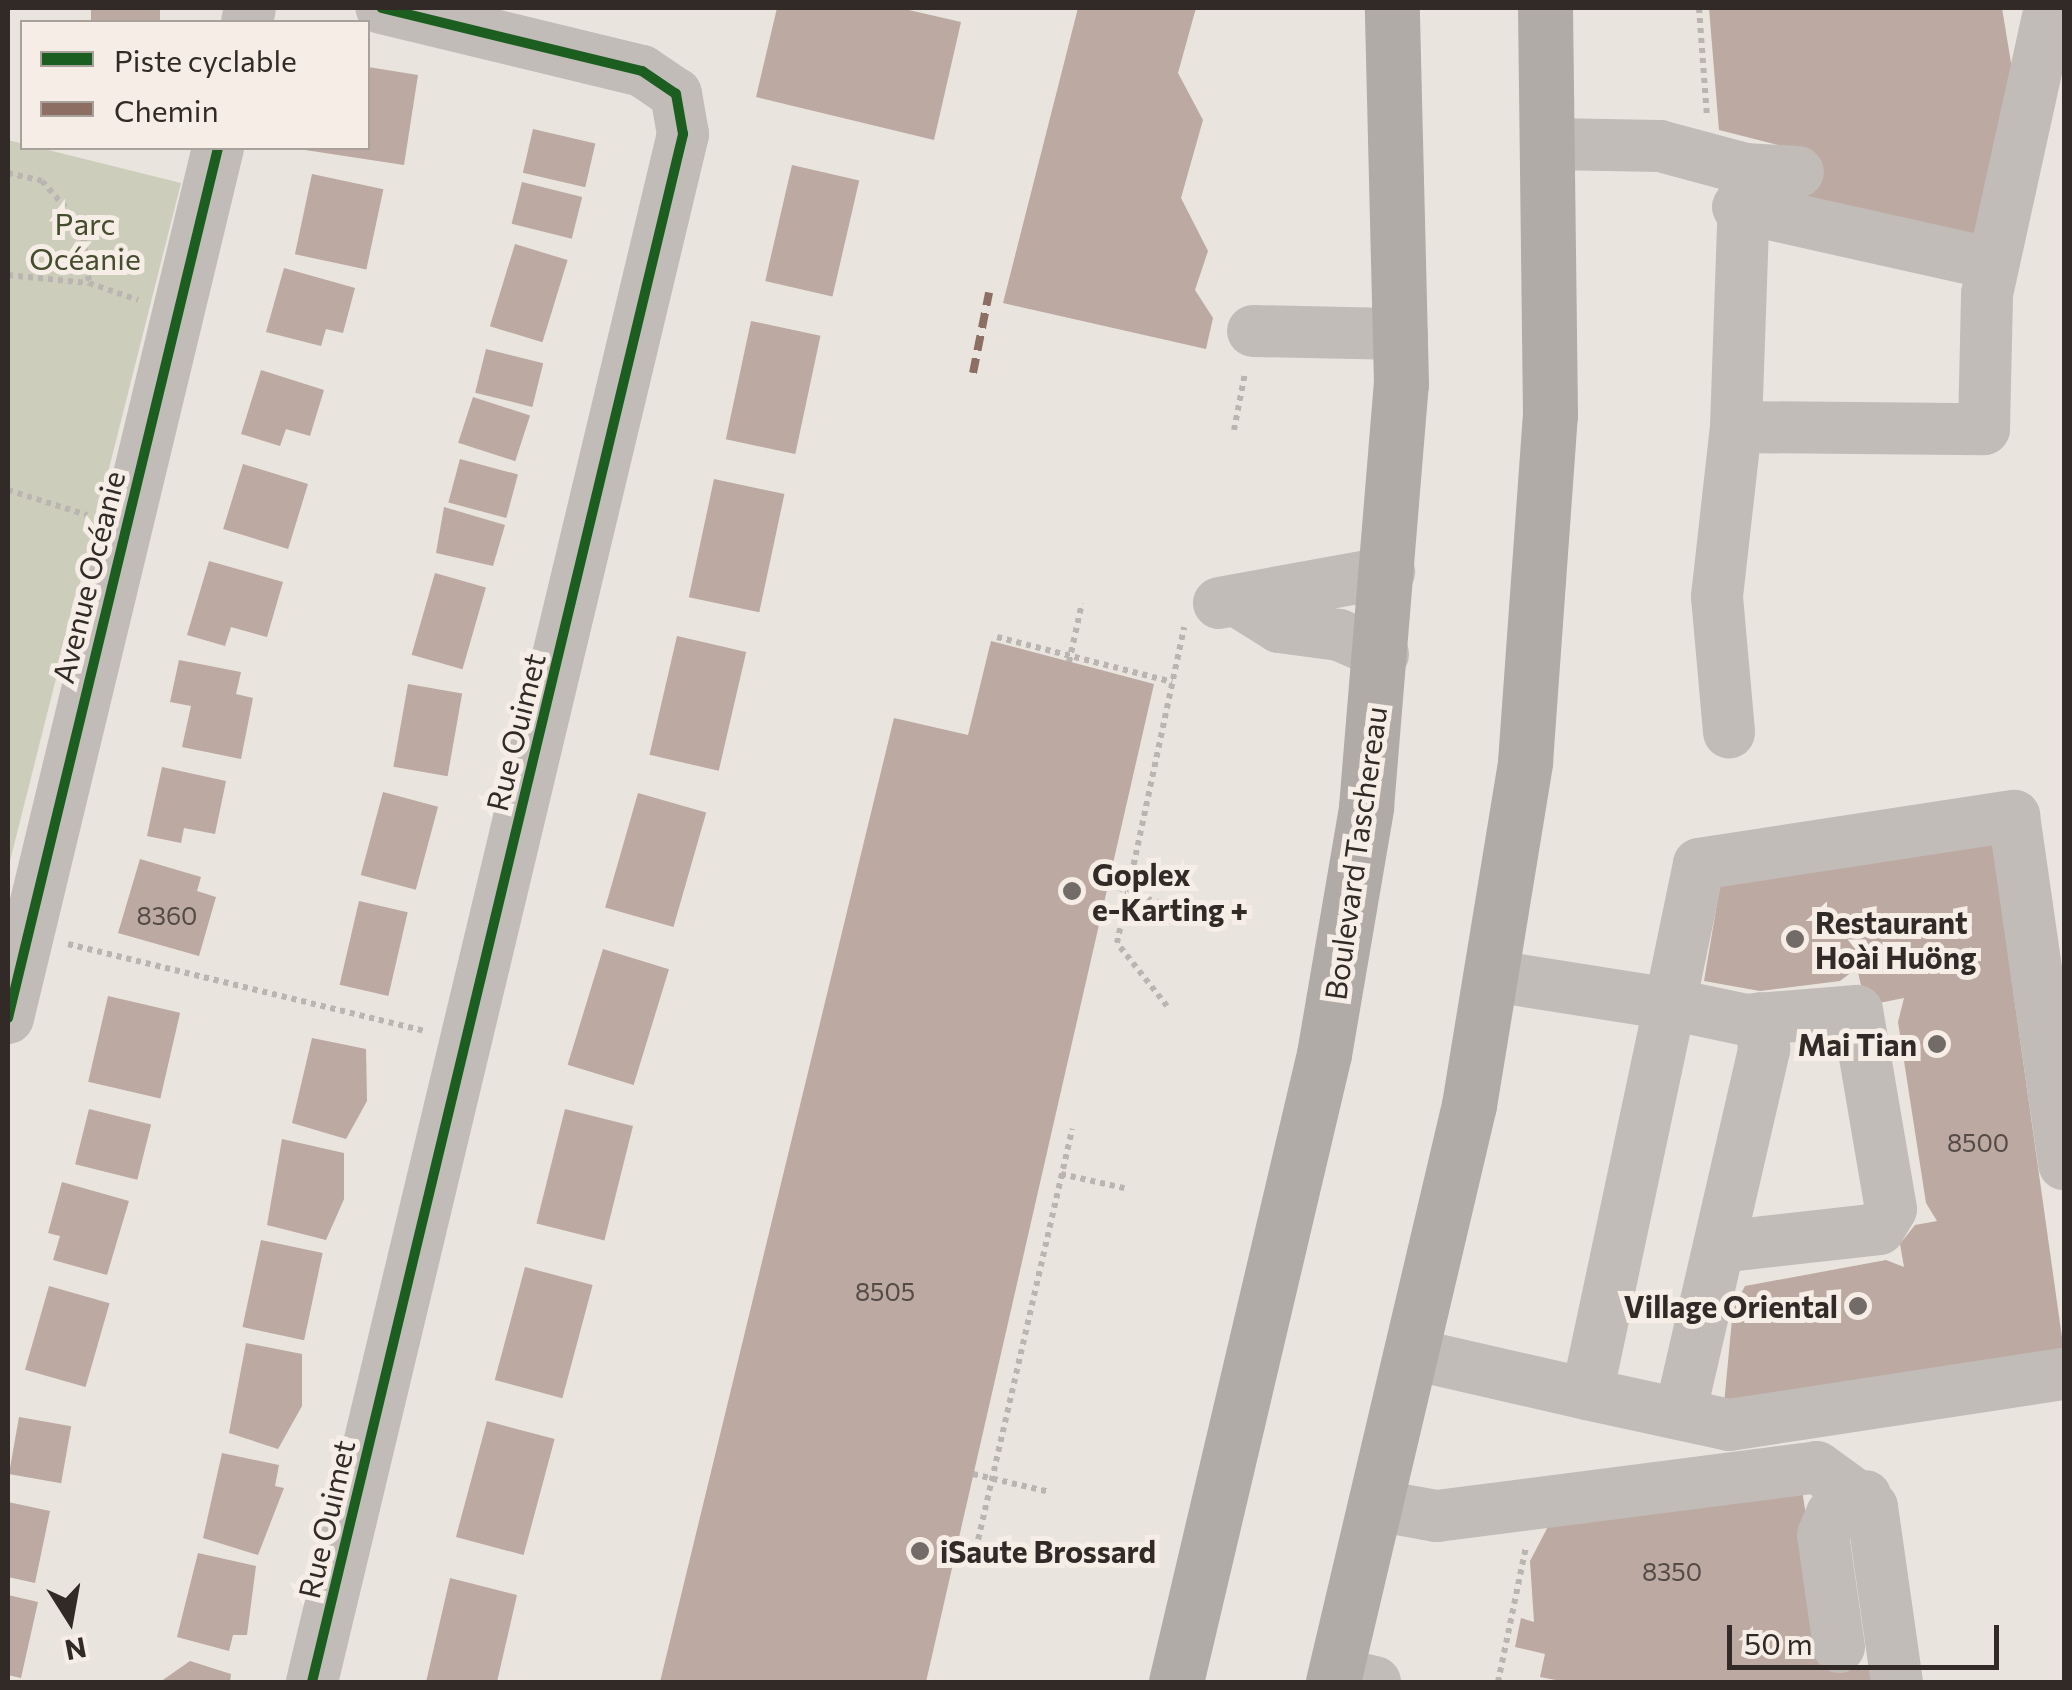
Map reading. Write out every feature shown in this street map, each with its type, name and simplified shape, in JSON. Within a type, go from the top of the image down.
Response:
[{"type":"main road","name":"Boulevard Taschereau","points":[[1176,1682],[1324,1054],[1383,654],[1402,334],[1392,8]]},
{"type":"main road","points":[[1348,1680],[1375,1505],[1494,976],[1541,593],[1551,144],[1545,8]]},
{"type":"street","name":"Rue Ouimet","points":[[312,1682],[682,134],[676,94],[642,70],[380,8]]},
{"type":"street","points":[[1736,427],[1984,429],[1992,264],[2050,8]]},
{"type":"street","points":[[1551,144],[1660,146],[1742,188],[1992,264]]},
{"type":"street","name":"Avenue Océanie","points":[[8,1018],[31,942],[218,150]]},
{"type":"street","points":[[1742,188],[1798,172]]},
{"type":"street","points":[[1729,732],[1717,597],[1736,427],[1742,188]]},
{"type":"street","points":[[1253,331],[1402,334]]},
{"type":"street","points":[[1216,611],[1390,572]]},
{"type":"street","points":[[1216,611],[1279,628],[1339,635],[1383,654]]},
{"type":"street","points":[[1587,1394],[1699,864],[2014,816],[2064,1164]]},
{"type":"street","points":[[1494,976],[1761,1018],[1857,1012],[1890,1219],[1879,1229],[1719,1247]]},
{"type":"street","points":[[1680,1414],[1764,1049],[1761,1018]]},
{"type":"street","points":[[1412,1354],[1729,1425],[2064,1374]]},
{"type":"street","points":[[1375,1505],[1437,1516],[1802,1464],[1866,1496]]},
{"type":"street","points":[[1839,1647],[1823,1535],[1832,1514],[1866,1496]]},
{"type":"street","points":[[1866,1496],[1897,1682]]},
{"type":"path","points":[[1700,8],[1711,107],[1708,132]]},
{"type":"path","points":[[8,173],[42,181],[82,226],[89,283]]},
{"type":"path","points":[[8,274],[89,283],[144,302]]},
{"type":"path","points":[[1234,430],[1253,331]]},
{"type":"path","points":[[8,490],[94,518]]},
{"type":"path","points":[[1070,659],[1082,603]]},
{"type":"path","points":[[1168,1006],[1118,943],[1172,682],[1216,611]]},
{"type":"path","points":[[996,636],[1070,659],[1172,682]]},
{"type":"path","points":[[1108,884],[1128,895],[1180,911]]},
{"type":"path","points":[[31,942],[441,1035]]},
{"type":"path","points":[[976,1548],[1072,1129]]},
{"type":"path","points":[[1062,1174],[1124,1188]]},
{"type":"path","points":[[974,1474],[1050,1492]]},
{"type":"path","points":[[1498,1682],[1527,1561],[1530,1531]]},
{"type":"green space","name":"Parc Océanie","points":[[8,140],[20,143],[20,150],[48,150],[181,183],[8,869]]},
{"type":"building","points":[[91,8],[160,8],[160,20],[91,20]]},
{"type":"building","points":[[777,8],[900,8],[961,22],[934,140],[756,97]]},
{"type":"building","points":[[1078,8],[1196,8],[1178,73],[1203,120],[1181,198],[1208,251],[1195,290],[1213,318],[1206,349],[1003,303]]},
{"type":"building","points":[[1709,8],[2002,8],[2015,87],[1982,238],[1793,197],[1802,151],[1719,130]]},
{"type":"building","points":[[370,67],[418,75],[404,165],[305,150],[370,150]]},
{"type":"building","points":[[533,129],[595,143],[585,187],[523,173]]},
{"type":"building","points":[[792,165],[859,181],[832,296],[765,281]]},
{"type":"building","points":[[312,174],[383,189],[366,269],[295,254]]},
{"type":"building","points":[[522,182],[582,197],[572,239],[512,224]]},
{"type":"building","points":[[515,244],[568,260],[542,342],[490,326]]},
{"type":"building","points":[[284,268],[355,288],[343,333],[326,329],[321,346],[266,332]]},
{"type":"building","points":[[751,321],[820,336],[795,454],[726,439]]},
{"type":"building","points":[[486,349],[543,363],[532,407],[475,393]]},
{"type":"building","points":[[261,370],[324,390],[310,436],[286,429],[280,446],[241,434]]},
{"type":"building","points":[[473,397],[530,416],[515,461],[458,443]]},
{"type":"building","points":[[460,459],[518,475],[506,518],[448,502]]},
{"type":"building","points":[[243,464],[308,484],[288,549],[223,529]]},
{"type":"building","points":[[714,479],[784,494],[759,612],[689,597]]},
{"type":"building","points":[[444,507],[505,525],[493,566],[436,553]]},
{"type":"building","points":[[209,561],[283,582],[267,637],[231,627],[225,646],[187,635]]},
{"type":"building","points":[[435,573],[486,588],[463,669],[412,655]]},
{"type":"building","points":[[677,636],[746,652],[719,771],[650,755]]},
{"type":"building","points":[[991,641],[1154,684],[926,1682],[660,1682],[894,718],[968,735]]},
{"type":"building","points":[[179,660],[241,672],[236,694],[253,698],[241,759],[182,747],[191,706],[170,702]]},
{"type":"building","points":[[408,684],[462,694],[448,776],[393,767]]},
{"type":"building","points":[[162,767],[226,781],[215,834],[184,828],[181,843],[147,836]]},
{"type":"building","points":[[383,792],[438,807],[416,890],[361,875]]},
{"type":"building","points":[[638,793],[706,813],[673,927],[605,907]]},
{"type":"building","points":[[1992,840],[2064,1352],[1724,1404],[1733,1309],[1745,1286],[1886,1260],[1904,1267],[1900,1244],[1915,1225],[1937,1221],[1926,1203],[1898,1022],[1904,998],[1879,1003],[1862,990],[1857,968],[1840,981],[1760,991],[1704,981],[1721,880]]},
{"type":"building","points":[[140,859],[201,877],[197,891],[216,897],[199,956],[118,933]]},
{"type":"building","points":[[359,901],[408,912],[388,996],[340,985]]},
{"type":"building","points":[[603,949],[669,969],[634,1085],[568,1065]]},
{"type":"building","points":[[108,996],[180,1013],[160,1098],[88,1082]]},
{"type":"building","points":[[312,1038],[366,1049],[367,1101],[346,1139],[292,1123]]},
{"type":"building","points":[[89,1109],[151,1124],[137,1180],[75,1164]]},
{"type":"building","points":[[565,1109],[633,1126],[604,1240],[536,1223]]},
{"type":"building","points":[[282,1139],[344,1153],[344,1199],[326,1240],[267,1225]]},
{"type":"building","points":[[62,1182],[129,1201],[107,1275],[53,1260],[60,1236],[48,1233]]},
{"type":"building","points":[[261,1240],[323,1253],[304,1340],[242,1327]]},
{"type":"building","points":[[525,1267],[593,1285],[562,1398],[495,1380]]},
{"type":"building","points":[[49,1286],[110,1303],[86,1387],[25,1370]]},
{"type":"building","points":[[246,1343],[302,1354],[302,1406],[278,1449],[229,1433]]},
{"type":"building","points":[[19,1417],[71,1426],[61,1483],[9,1474]]},
{"type":"building","points":[[487,1421],[555,1439],[524,1555],[456,1537]]},
{"type":"building","points":[[222,1453],[279,1465],[275,1486],[284,1488],[258,1555],[203,1538]]},
{"type":"building","points":[[1800,1476],[1826,1650],[1854,1645],[1857,1670],[1871,1668],[1874,1682],[1566,1682],[1540,1677],[1545,1654],[1515,1647],[1521,1618],[1534,1622],[1530,1561],[1553,1517]]},
{"type":"building","points":[[8,1502],[50,1511],[35,1583],[8,1577]]},
{"type":"building","points":[[198,1553],[256,1566],[247,1635],[233,1635],[229,1651],[177,1637]]},
{"type":"building","points":[[450,1578],[517,1595],[497,1682],[426,1682]]},
{"type":"building","points":[[8,1595],[38,1602],[21,1678],[8,1675]]},
{"type":"building","points":[[190,1661],[231,1674],[230,1682],[160,1682]]},
{"type":"marked path","points":[[973,373],[989,293]]},
{"type":"cycle path","points":[[312,1682],[683,134],[676,94],[642,71],[381,8]]},
{"type":"cycle path","points":[[8,1018],[218,150]]},
{"type":"place","name":"Goplex e-Karting +","points":[[1072,891]]},
{"type":"place","name":"Restaurant Hoài Huöng","points":[[1795,939]]},
{"type":"place","name":"Mai Tian","points":[[1937,1044]]},
{"type":"place","name":"Village Oriental","points":[[1858,1306]]},
{"type":"place","name":"iSaute Brossard","points":[[920,1551]]}]
